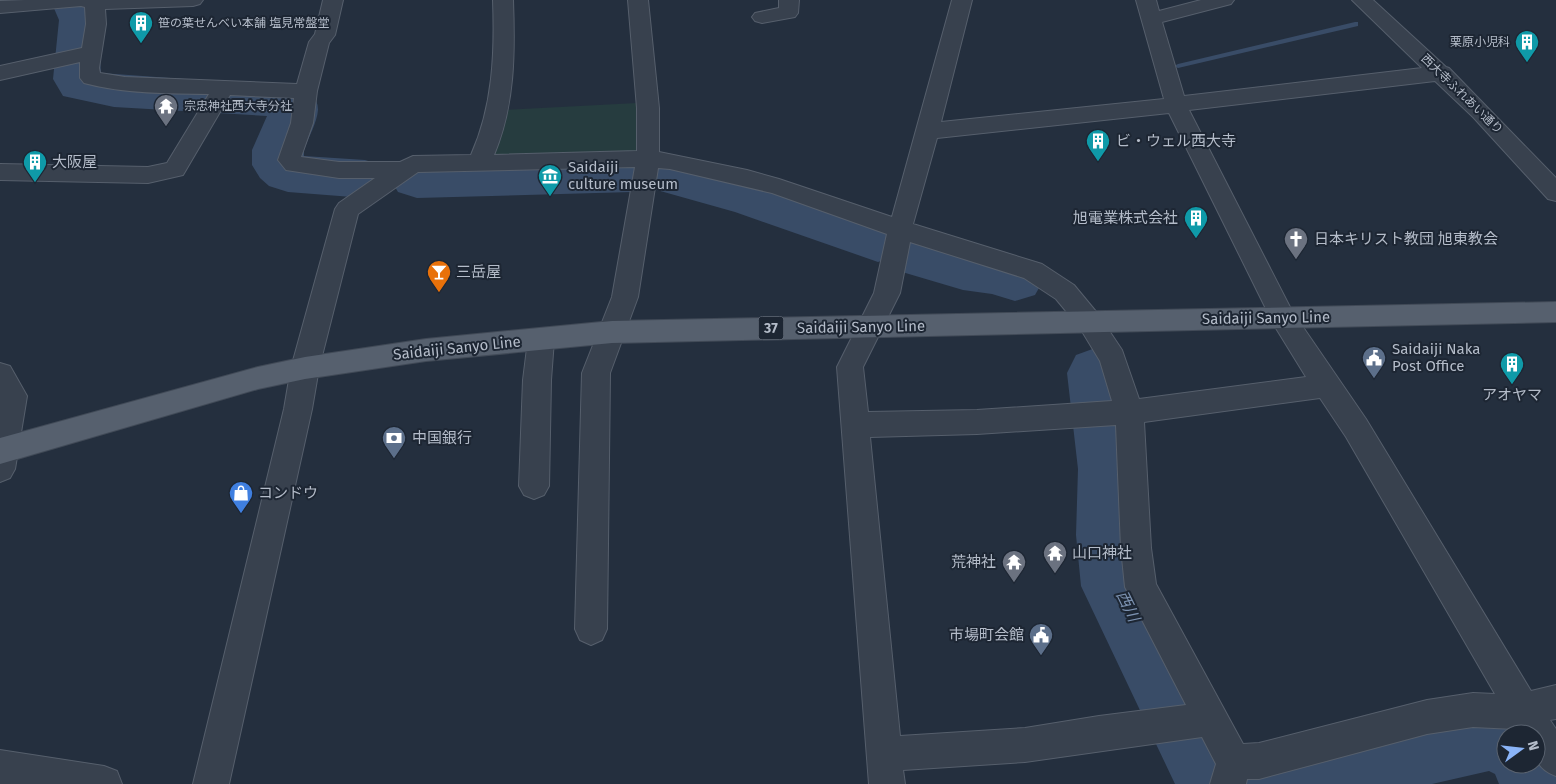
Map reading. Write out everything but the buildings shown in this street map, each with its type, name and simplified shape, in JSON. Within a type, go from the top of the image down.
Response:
[{"type":"main road","name":"Saidaiji Sanyo Line","points":[[1,456],[258,378],[305,368],[426,350],[612,332],[1556,312]]},
{"type":"street","points":[[0,7],[88,1],[193,0]]},
{"type":"street","points":[[333,0],[325,35],[319,42],[306,91],[302,123],[291,148],[289,160],[294,164],[340,170],[401,170]]},
{"type":"street","points":[[479,163],[490,141],[500,101],[503,70],[502,0]]},
{"type":"street","points":[[591,629],[596,373],[625,297],[648,159],[648,108],[638,0]]},
{"type":"street","points":[[762,17],[788,12],[789,0]]},
{"type":"street","points":[[962,0],[900,229],[887,293],[850,367],[886,769],[1100,733],[1197,721]]},
{"type":"street","points":[[1224,0],[1149,9],[1176,105],[1284,318],[1356,428],[1524,712],[1556,759]]},
{"type":"street","name":"西大寺ふれあい通り","points":[[1362,0],[1442,73],[1514,145],[1556,193]]},
{"type":"street","points":[[88,1],[96,24],[89,68],[91,78],[98,81],[124,84],[306,91]]},
{"type":"street","points":[[0,73],[91,53]]},
{"type":"street","points":[[928,131],[1176,105],[1205,100],[1442,73]]},
{"type":"street","points":[[0,172],[148,175],[175,169],[224,88]]},
{"type":"street","points":[[211,784],[298,409],[305,368],[347,209],[401,170],[413,164],[648,159],[670,161],[779,187],[972,253],[1005,261],[1033,271],[1065,292],[1089,321],[1113,358],[1125,412],[1141,587],[1197,721],[1231,773],[1259,761],[1427,717],[1473,710],[1524,712],[1532,707],[1556,702]]},
{"type":"street","points":[[534,486],[537,380],[541,340]]},
{"type":"street","points":[[0,374],[13,396],[1,456]]},
{"type":"street","points":[[854,425],[977,422],[1125,412],[1327,386]]},
{"type":"street","points":[[0,768],[104,784]]},
{"type":"green space","points":[[637,103],[636,152],[490,156],[504,110]]},
{"type":"waterway","points":[[75,6],[82,20],[79,53]]},
{"type":"waterway","points":[[1178,66],[1355,24]]},
{"type":"waterway","points":[[78,59],[77,79],[80,85],[114,91],[212,97]]},
{"type":"waterway","points":[[227,98],[286,100],[293,105],[293,113],[278,150],[278,165],[288,173],[365,179]]},
{"type":"waterway","points":[[417,179],[632,173]]},
{"type":"waterway","points":[[665,175],[746,195],[878,241]]},
{"type":"waterway","points":[[912,254],[963,268],[994,272],[1015,279]]},
{"type":"waterway","name":"西川","points":[[1098,373],[1111,469],[1111,535],[1117,586],[1214,777],[1228,784]]},
{"type":"waterway","name":"西川","points":[[1288,784],[1448,740],[1489,732],[1496,735]]},
{"type":"waterway","name":"西川","points":[[1538,774],[1546,784]]},
{"type":"place","name":"笹の葉せんべい本舗 塩見常盤堂","points":[[141,44]]},
{"type":"place","name":"栗原小児科","points":[[1527,63]]},
{"type":"place","name":"宗忠神社西大寺分社","points":[[166,127]]},
{"type":"place","name":"ビ・ウェル西大寺","points":[[1098,162]]},
{"type":"place","name":"大阪屋","points":[[35,183]]},
{"type":"place","name":"Saidaiji culture museum","points":[[550,197]]},
{"type":"place","name":"旭電業株式会社","points":[[1196,239]]},
{"type":"place","name":"日本キリスト教団 旭東教会","points":[[1296,260]]},
{"type":"place","name":"三岳屋","points":[[439,293]]},
{"type":"place","name":"Saidaiji Naka Post Office","points":[[1374,379]]},
{"type":"place","name":"アオヤマ","points":[[1512,385]]},
{"type":"place","name":"中国銀行","points":[[394,459]]},
{"type":"place","name":"コンドウ","points":[[241,514]]},
{"type":"place","name":"山口神社","points":[[1055,574]]},
{"type":"place","name":"荒神社","points":[[1014,583]]},
{"type":"place","name":"市場町会館","points":[[1041,656]]}]
